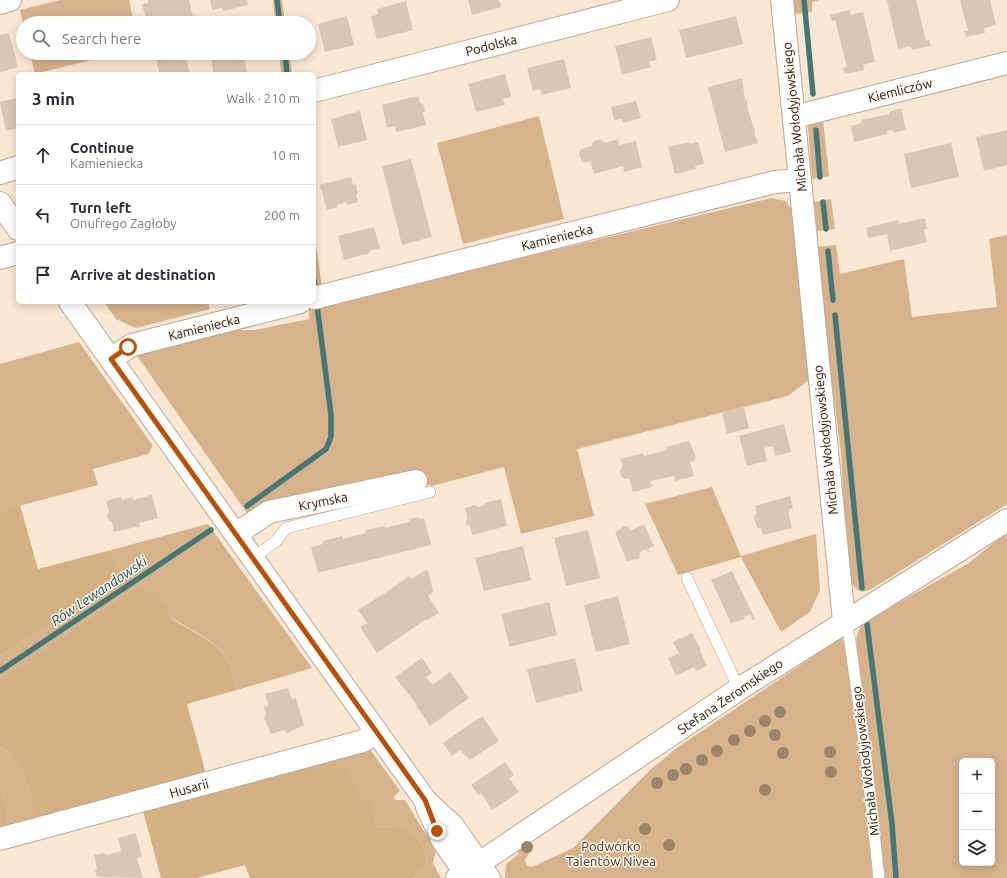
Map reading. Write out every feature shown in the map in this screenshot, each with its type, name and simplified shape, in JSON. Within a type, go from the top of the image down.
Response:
[{"type":"street","points":[[0,3],[10,0]]},
{"type":"street","name":"Podolska","points":[[316,90],[668,0]]},
{"type":"street","name":"Michała Wołodyjowskiego","points":[[782,0],[844,621]]},
{"type":"street","name":"Kiemliczów","points":[[794,117],[1007,64]]},
{"type":"street","points":[[0,173],[16,167]]},
{"type":"street","name":"Kamieniecka","points":[[316,297],[775,182],[800,180]]},
{"type":"street","points":[[0,203],[16,226]]},
{"type":"street","points":[[0,258],[16,254]]},
{"type":"street","points":[[71,304],[425,800],[453,826],[472,874]]},
{"type":"street","name":"Kamieniecka","points":[[111,359],[132,345],[292,304]]},
{"type":"street","name":"Krymska","points":[[236,534],[269,512],[423,486]]},
{"type":"street","name":"Stefana Żeromskiego","points":[[472,874],[739,688],[1007,520]]},
{"type":"street","name":"Husarii","points":[[0,839],[363,741],[377,732]]},
{"type":"lane","points":[[253,558],[276,540],[286,528],[423,486]]},
{"type":"lane","points":[[688,578],[739,688]]},
{"type":"lane","name":"Michała Wołodyjowskiego","points":[[844,621],[849,634],[866,757],[878,878]]},
{"type":"green space","points":[[60,0],[129,0],[132,16],[21,16],[20,10]]},
{"type":"green space","points":[[273,0],[282,0],[284,16],[274,16]]},
{"type":"green space","points":[[794,0],[819,0],[812,2],[812,12],[795,14]]},
{"type":"green space","points":[[32,60],[91,60],[43,72],[35,72]]},
{"type":"green space","points":[[280,60],[290,60],[292,72],[281,72]]},
{"type":"green space","points":[[539,116],[564,219],[463,244],[437,143]]},
{"type":"green space","points":[[823,119],[829,176],[812,179],[808,126],[810,123]]},
{"type":"green space","points":[[771,198],[786,201],[796,216],[810,379],[788,396],[577,449],[594,516],[521,534],[504,467],[432,486],[402,476],[249,516],[135,353],[239,326],[242,330],[255,330],[309,319],[309,309]]},
{"type":"green space","points":[[831,199],[835,229],[817,231],[814,202]]},
{"type":"green space","points":[[1007,235],[1007,504],[868,591],[859,591],[852,583],[848,573],[841,453],[815,251],[816,247],[836,245],[840,274],[904,259],[912,317],[997,307],[989,239]]},
{"type":"green space","points":[[316,244],[322,288],[316,289]]},
{"type":"green space","points":[[105,304],[209,304],[210,309],[136,328],[116,319]]},
{"type":"green space","points":[[79,342],[153,446],[148,454],[93,469],[98,485],[0,511],[0,364]]},
{"type":"green space","points":[[712,487],[741,556],[816,534],[820,590],[810,612],[781,632],[741,557],[678,575],[645,504]]},
{"type":"green space","points":[[208,524],[312,668],[237,690],[232,668],[227,659],[215,645],[171,617],[166,611],[163,600],[134,588],[0,678],[0,656],[123,578],[111,550]]},
{"type":"green space","points":[[1007,532],[1007,878],[882,878],[856,640],[860,629],[869,619],[969,563]]},
{"type":"green space","name":"Podwórko Talentów Nivea","points":[[841,638],[847,643],[851,693],[861,757],[873,878],[505,878],[506,864],[519,854],[516,849],[525,843],[531,845],[530,852],[525,860],[527,866],[532,867],[573,848],[649,771],[678,747]]},
{"type":"green space","points":[[0,746],[15,760],[20,769],[28,788],[36,819],[7,826],[6,806],[0,785]]},
{"type":"green space","points":[[369,748],[400,791],[394,796],[395,800],[405,800],[436,851],[433,863],[441,878],[415,878],[427,864],[425,850],[419,840],[410,832],[398,825],[385,828],[374,826],[375,815],[355,795],[355,783],[327,762]]},
{"type":"shaded area","points":[[20,505],[38,569],[111,550],[123,578],[0,656],[0,511]]},
{"type":"shaded area","points":[[134,588],[158,595],[173,619],[217,647],[230,664],[237,690],[187,704],[206,774],[36,819],[28,788],[20,769],[15,760],[0,746],[0,678]]},
{"type":"shaded area","points":[[327,762],[348,769],[355,783],[355,795],[372,804],[375,815],[374,826],[385,828],[398,825],[410,832],[419,840],[425,850],[427,864],[415,878],[250,878],[245,865],[197,878],[161,878],[143,811]]},
{"type":"shaded area","points":[[0,785],[6,806],[7,826],[0,828]]},
{"type":"building","points":[[148,0],[189,0],[193,16],[145,16],[142,4],[148,3]]},
{"type":"building","points":[[210,0],[247,0],[248,5],[223,11],[222,8],[212,10]]},
{"type":"building","points":[[468,0],[499,0],[501,7],[472,15]]},
{"type":"building","points":[[887,0],[916,0],[926,41],[929,40],[931,46],[912,50],[910,46],[898,49]]},
{"type":"building","points":[[960,0],[990,0],[996,25],[984,28],[985,33],[966,37],[964,31],[968,31]]},
{"type":"building","points":[[406,1],[413,30],[377,39],[371,17],[378,14],[377,9]]},
{"type":"building","points":[[850,10],[851,15],[863,12],[875,62],[863,65],[864,70],[845,74],[843,68],[847,67],[835,20],[832,21],[830,15]]},
{"type":"building","points":[[347,16],[354,45],[325,52],[318,24]]},
{"type":"building","points":[[736,16],[743,44],[686,58],[679,30]]},
{"type":"building","points":[[9,33],[18,67],[2,72],[0,72],[0,35]]},
{"type":"building","points":[[651,37],[657,60],[649,62],[651,67],[622,75],[615,46]]},
{"type":"building","points":[[564,59],[571,88],[542,95],[540,89],[533,91],[527,68]]},
{"type":"building","points":[[156,60],[187,60],[190,72],[159,72]]},
{"type":"building","points":[[212,60],[244,60],[247,72],[214,72]]},
{"type":"building","points":[[505,74],[511,97],[503,99],[505,105],[476,112],[468,84]]},
{"type":"building","points":[[742,78],[745,100],[747,99],[748,111],[758,143],[725,152],[708,87]]},
{"type":"building","points":[[418,96],[420,103],[423,104],[425,110],[423,113],[426,125],[396,132],[395,126],[387,128],[382,105]]},
{"type":"building","points":[[16,98],[16,128],[6,131],[0,102]]},
{"type":"building","points":[[636,101],[641,118],[623,123],[622,119],[614,120],[611,107]]},
{"type":"building","points":[[901,108],[906,130],[893,133],[893,130],[887,131],[887,134],[854,142],[851,126],[862,123],[861,120],[889,114],[889,112]]},
{"type":"building","points":[[360,111],[367,140],[338,147],[331,119]]},
{"type":"building","points":[[1007,130],[1007,165],[984,171],[976,137]]},
{"type":"building","points":[[600,139],[605,143],[618,139],[619,145],[636,141],[642,167],[624,172],[623,166],[594,174],[590,161],[585,163],[579,154],[581,149],[591,146],[594,141]]},
{"type":"building","points":[[689,142],[689,144],[698,142],[704,164],[695,166],[696,169],[675,174],[668,147]]},
{"type":"building","points":[[951,143],[959,177],[911,188],[904,154]]},
{"type":"building","points":[[411,159],[432,237],[402,245],[382,166]]},
{"type":"building","points":[[351,177],[353,185],[356,184],[358,194],[356,195],[358,202],[347,205],[346,202],[327,210],[320,185]]},
{"type":"building","points":[[925,218],[927,229],[924,229],[927,242],[890,251],[887,234],[868,238],[866,228],[898,220],[899,224]]},
{"type":"building","points":[[374,227],[380,248],[369,251],[370,253],[344,260],[338,236]]},
{"type":"building","points":[[744,407],[749,428],[727,434],[722,413]]},
{"type":"building","points":[[784,424],[791,452],[775,456],[773,446],[764,448],[767,461],[747,466],[739,436]]},
{"type":"building","points":[[689,441],[696,457],[694,461],[690,462],[694,476],[675,481],[674,476],[650,481],[652,487],[633,492],[629,478],[625,479],[621,476],[620,471],[623,466],[620,459],[643,453],[644,456],[667,450],[666,447]]},
{"type":"building","points":[[152,495],[158,518],[139,523],[140,526],[114,532],[112,522],[108,520],[107,515],[109,511],[106,501],[121,497],[122,500],[133,497],[133,500]]},
{"type":"building","points":[[790,496],[793,508],[789,509],[789,516],[792,528],[763,535],[761,528],[758,528],[756,525],[754,518],[757,514],[755,506]]},
{"type":"building","points":[[501,499],[507,526],[472,535],[470,526],[466,524],[467,517],[465,508],[475,505],[478,507],[483,506],[485,503]]},
{"type":"building","points":[[419,517],[420,519],[424,518],[431,545],[318,573],[311,547],[323,544],[322,541],[342,536],[343,539],[365,533],[365,530],[385,526],[385,528],[410,522],[409,519]]},
{"type":"building","points":[[644,524],[654,546],[648,549],[648,552],[646,549],[640,552],[639,559],[627,561],[615,533],[624,526],[629,527],[630,531]]},
{"type":"building","points":[[588,530],[600,578],[566,586],[554,538]]},
{"type":"building","points":[[523,546],[531,580],[484,591],[475,558]]},
{"type":"building","points":[[426,570],[429,573],[433,592],[428,596],[439,613],[427,620],[426,619],[377,653],[360,627],[367,623],[358,610],[409,576],[411,579]]},
{"type":"building","points":[[732,571],[755,619],[753,620],[750,614],[744,617],[745,619],[731,623],[711,580]]},
{"type":"building","points":[[618,596],[630,644],[596,652],[584,605]]},
{"type":"building","points":[[549,602],[557,635],[510,647],[501,614]]},
{"type":"building","points":[[692,633],[707,666],[696,671],[694,667],[676,676],[668,658],[679,653],[673,642]]},
{"type":"building","points":[[422,658],[432,673],[426,677],[432,685],[450,672],[469,698],[430,726],[416,706],[417,705],[395,677]]},
{"type":"building","points":[[575,658],[583,691],[536,703],[527,669]]},
{"type":"building","points":[[288,688],[292,699],[296,698],[304,725],[287,733],[284,730],[271,734],[264,718],[266,714],[264,707],[268,706],[265,694]]},
{"type":"building","points":[[482,716],[499,741],[470,760],[460,750],[452,756],[443,743]]},
{"type":"building","points":[[505,762],[514,775],[509,778],[519,792],[492,810],[481,793],[478,795],[471,785]]},
{"type":"building","points":[[136,833],[142,857],[137,858],[143,878],[97,877],[95,871],[97,868],[94,855],[105,853],[106,855],[121,851],[118,838]]},
{"type":"waterway","name":"Rów Lewandowski","points":[[277,0],[279,16]]},
{"type":"waterway","points":[[804,0],[813,94]]},
{"type":"waterway","name":"Rów Lewandowski","points":[[286,60],[287,72]]},
{"type":"waterway","points":[[816,130],[820,177]]},
{"type":"waterway","points":[[823,202],[826,229]]},
{"type":"waterway","points":[[828,251],[833,300]]},
{"type":"waterway","name":"Rów Lewandowski","points":[[247,506],[326,449],[331,437],[331,415],[317,305]]},
{"type":"waterway","points":[[835,315],[862,588]]},
{"type":"waterway","name":"Rów Lewandowski","points":[[0,671],[211,530]]},
{"type":"waterway","points":[[867,624],[892,824],[896,878]]},
{"type":"route","points":[[128,347],[111,359],[425,800],[437,831]]}]
